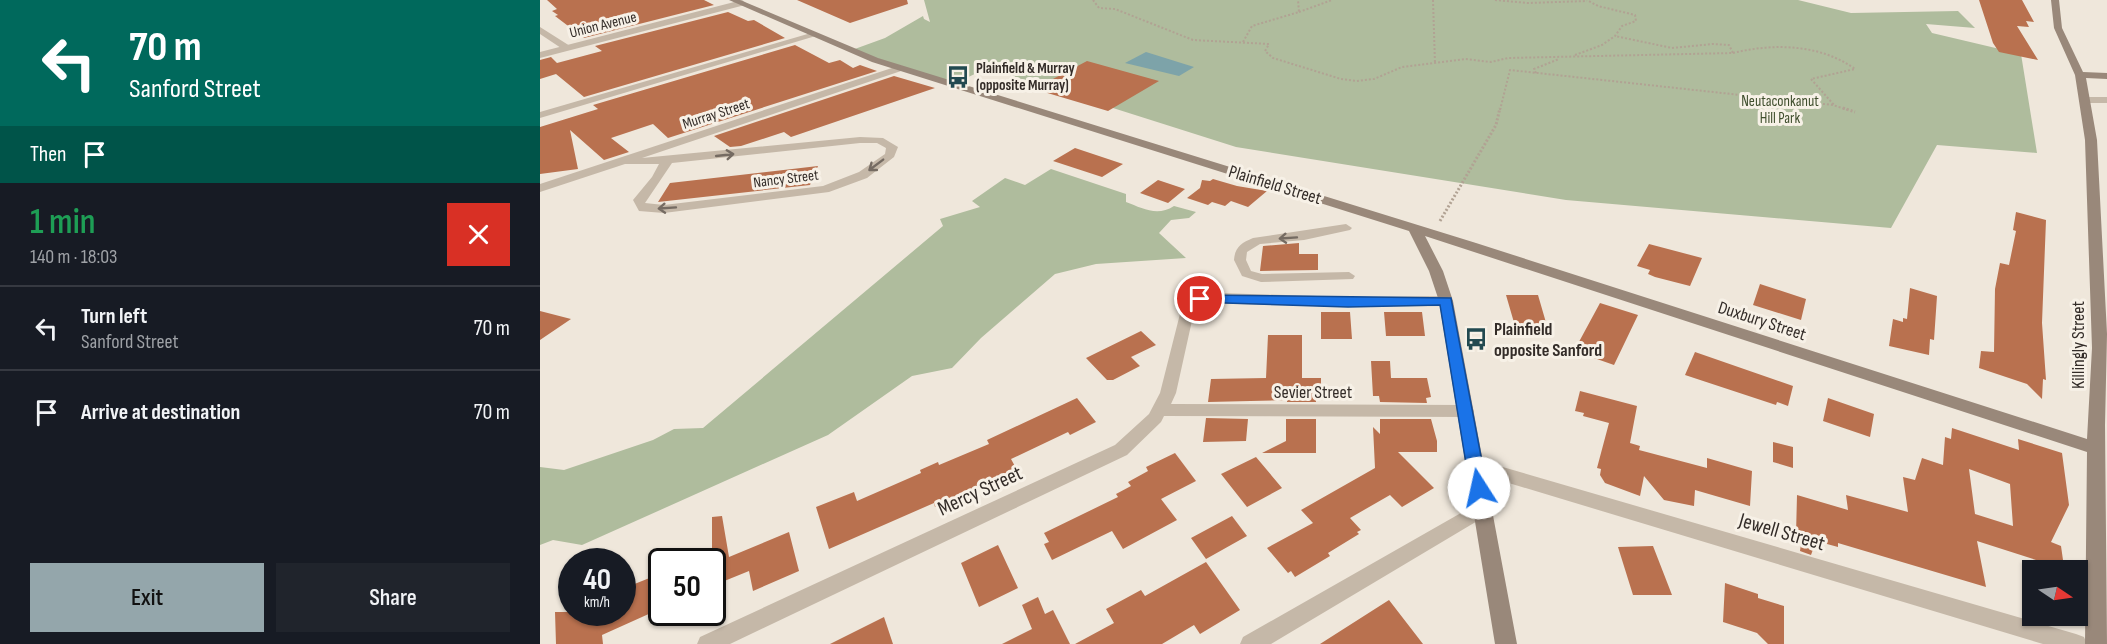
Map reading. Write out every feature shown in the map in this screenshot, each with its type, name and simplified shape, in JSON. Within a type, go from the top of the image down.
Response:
[{"type":"main road","name":"Killingly Street","points":[[2055,0],[2058,28],[2080,75],[2085,100],[2091,140],[2102,278],[2100,348],[2102,425],[2096,448],[2096,644]]},
{"type":"main road","name":"Plainfield Street","points":[[737,2],[852,52],[1016,106],[1415,229]]},
{"type":"main road","points":[[2080,75],[2107,76]]},
{"type":"main road","points":[[1415,229],[1436,271],[1446,301],[1506,644]]},
{"type":"main road","name":"Duxbury Street","points":[[1415,229],[2096,448]]},
{"type":"street","name":"Union Avenue","points":[[540,55],[737,2]]},
{"type":"street","points":[[540,30],[567,48]]},
{"type":"street","points":[[540,116],[814,35]]},
{"type":"street","name":"Murray Street","points":[[540,188],[901,68]]},
{"type":"street","points":[[2085,100],[2107,100]]},
{"type":"street","name":"Nancy Street","points":[[623,160],[636,163],[667,161],[860,140],[885,142],[892,147],[890,155],[863,175],[844,184],[813,192],[664,209],[643,208],[639,200],[657,179],[667,161]]},
{"type":"street","name":"Mercy Street","points":[[708,644],[1121,450],[1143,432],[1168,393],[1188,305],[1200,299],[1348,303],[1446,301]]},
{"type":"street","name":"Sevier Street","points":[[1159,410],[1466,411]]},
{"type":"street","name":"Jewell Street","points":[[1475,466],[2076,644]]},
{"type":"street","points":[[1251,644],[1482,509]]},
{"type":"lane","points":[[1346,228],[1303,237],[1253,241],[1241,252],[1239,259],[1246,273],[1261,278],[1349,276]]},
{"type":"path","points":[[1093,0],[1099,8],[1114,9],[1193,40],[1269,44],[1265,51],[1273,58],[1341,79],[1356,81],[1374,79],[1402,67],[1466,60],[1491,62],[1508,58],[1733,53],[1748,48],[1794,48],[1823,51],[1855,69],[1811,79],[1835,106]]},
{"type":"path","points":[[1298,0],[1299,12]]},
{"type":"path","points":[[1242,42],[1251,26],[1332,0]]},
{"type":"path","points":[[1433,0],[1435,64]]},
{"type":"path","points":[[1495,0],[1528,3],[1588,1],[1598,6],[1635,15],[1636,21],[1622,26],[1616,36],[1602,45],[1539,66],[1534,69],[1536,73]]},
{"type":"path","points":[[1616,36],[1670,48],[1686,48],[1714,42],[1729,45],[1733,53]]},
{"type":"path","points":[[1438,225],[1496,124],[1510,70],[1835,106],[1855,112]]},
{"type":"green space","name":"Neutaconkanut Hill Park","points":[[924,0],[1798,0],[1851,13],[1958,11],[1975,28],[1926,24],[1932,33],[2021,54],[2037,153],[1937,145],[1891,228],[1566,200],[1236,147],[987,68],[954,84],[852,50],[885,38],[923,16],[930,22]]},
{"type":"green space","points":[[1051,169],[1126,194],[1126,202],[1144,209],[1162,211],[1174,206],[1196,212],[1189,218],[1171,220],[1159,233],[1186,258],[1096,264],[1055,274],[981,338],[952,368],[912,376],[828,435],[582,545],[553,540],[540,545],[540,467],[564,470],[653,440],[674,429],[703,428],[943,226],[940,219],[980,207],[972,201],[1005,178],[1025,185]]},
{"type":"water","points":[[1146,52],[1194,67],[1179,76],[1125,63]]},
{"type":"building","points":[[547,0],[704,0],[714,5],[584,38],[555,16],[558,15],[552,11],[557,9]]},
{"type":"building","points":[[797,0],[907,0],[908,4],[850,23]]},
{"type":"building","points":[[1979,0],[2022,0],[2034,22],[2026,21],[2029,27],[2017,26],[2038,60],[1999,52],[1993,43]]},
{"type":"building","points":[[728,12],[748,21],[754,20],[785,38],[584,97],[556,74],[540,79],[540,60],[551,57],[557,63],[602,51],[595,46]]},
{"type":"building","points":[[795,45],[829,63],[840,60],[853,68],[860,65],[877,71],[668,138],[653,124],[611,138],[629,152],[604,160],[570,130],[578,169],[540,174],[540,127],[598,109],[593,105]]},
{"type":"building","points":[[1087,61],[1159,81],[1108,111],[1034,89]]},
{"type":"building","points":[[894,76],[935,88],[791,137],[784,132],[741,146],[730,147],[714,136]]},
{"type":"building","points":[[1075,148],[1123,164],[1102,177],[1053,161]]},
{"type":"building","points":[[818,166],[810,185],[658,202],[670,183]]},
{"type":"building","points":[[1213,179],[1267,191],[1248,207],[1231,201],[1225,206],[1212,202],[1208,205],[1187,198],[1200,188],[1202,180]]},
{"type":"building","points":[[1158,180],[1185,189],[1168,203],[1140,193]]},
{"type":"building","points":[[2016,212],[2046,220],[2042,323],[2046,380],[2043,379],[2042,399],[2027,384],[1979,368],[1981,351],[1994,352],[1995,289],[2000,263],[2009,265],[2016,231],[2013,230]]},
{"type":"building","points":[[1299,243],[1299,254],[1318,254],[1318,270],[1260,271],[1263,246]]},
{"type":"building","points":[[1649,244],[1702,258],[1690,286],[1655,277],[1648,274],[1650,270],[1637,266]]},
{"type":"building","points":[[1760,284],[1806,299],[1801,320],[1753,305]]},
{"type":"building","points":[[1910,288],[1937,296],[1934,340],[1930,339],[1929,355],[1889,346],[1893,319],[1903,322],[1903,318],[1907,319]]},
{"type":"building","points":[[1506,295],[1538,295],[1547,326],[1515,326]]},
{"type":"building","points":[[1600,303],[1638,315],[1614,365],[1574,351]]},
{"type":"building","points":[[540,311],[571,319],[540,340]]},
{"type":"building","points":[[1321,312],[1350,312],[1352,339],[1321,339]]},
{"type":"building","points":[[1384,312],[1422,312],[1425,336],[1386,336]]},
{"type":"building","points":[[1141,331],[1156,345],[1131,357],[1140,366],[1113,380],[1107,380],[1086,358]]},
{"type":"building","points":[[1268,335],[1302,335],[1302,378],[1321,378],[1321,399],[1316,399],[1316,402],[1287,402],[1287,400],[1208,402],[1211,379],[1266,378]]},
{"type":"building","points":[[1695,352],[1793,386],[1788,406],[1777,402],[1776,405],[1685,375]]},
{"type":"building","points":[[1371,361],[1390,361],[1391,378],[1427,378],[1431,397],[1426,398],[1427,403],[1380,402],[1379,396],[1373,396]]},
{"type":"building","points":[[1580,391],[1637,406],[1630,443],[1640,446],[1639,450],[1707,468],[1707,458],[1752,471],[1750,506],[1695,490],[1694,506],[1664,500],[1644,476],[1640,496],[1605,483],[1600,475],[1601,469],[1597,468],[1609,423],[1583,416],[1584,413],[1575,411]]},
{"type":"building","points":[[1077,398],[1096,422],[1070,435],[1068,432],[1011,459],[1017,470],[1010,473],[1012,477],[994,485],[992,481],[935,507],[934,503],[829,549],[816,507],[854,492],[857,501],[921,473],[920,470],[938,462],[939,465],[989,444],[987,440]]},
{"type":"building","points":[[1828,398],[1874,414],[1870,437],[1823,421]]},
{"type":"building","points":[[1206,418],[1248,419],[1246,441],[1203,442]]},
{"type":"building","points":[[1286,419],[1316,419],[1316,453],[1262,453],[1286,441]]},
{"type":"building","points":[[1380,419],[1431,419],[1437,441],[1437,452],[1398,452],[1434,488],[1402,507],[1390,495],[1350,518],[1361,530],[1357,532],[1359,534],[1328,553],[1330,556],[1295,577],[1291,571],[1288,573],[1267,548],[1313,523],[1301,510],[1375,468],[1373,427],[1380,434]]},
{"type":"building","points":[[1952,428],[2019,450],[2018,439],[2062,453],[2069,505],[2051,542],[2061,546],[2063,560],[2036,560],[1977,541],[1986,587],[1838,543],[1838,547],[1816,541],[1811,555],[1800,551],[1802,537],[1796,535],[1797,495],[1848,510],[1846,495],[1908,512],[1903,477],[1915,480],[1922,458],[1943,465],[1945,437],[1951,439]],"holes":[[[1969,469],[2010,484],[2013,526],[1975,514]]]},
{"type":"building","points":[[1773,442],[1793,447],[1793,468],[1773,462]]},
{"type":"building","points":[[1175,453],[1196,481],[1161,499],[1177,520],[1123,549],[1112,531],[1052,560],[1044,544],[1049,542],[1044,533],[1118,497],[1116,494],[1131,486],[1128,482],[1148,471],[1146,467]]},
{"type":"building","points":[[1256,457],[1282,488],[1247,507],[1221,474]]},
{"type":"building","points":[[722,516],[729,557],[789,532],[799,571],[753,591],[749,571],[726,580],[726,548],[712,548],[712,517]]},
{"type":"building","points":[[1232,516],[1247,536],[1206,559],[1191,538]]},
{"type":"building","points":[[998,545],[1018,588],[979,607],[961,563]]},
{"type":"building","points":[[1653,546],[1672,595],[1633,595],[1618,547]]},
{"type":"building","points":[[1206,562],[1240,610],[1200,634],[1194,625],[1162,644],[1075,644],[1114,623],[1106,609],[1141,590],[1145,596]]},
{"type":"building","points":[[648,579],[648,614],[636,620],[636,583]]},
{"type":"building","points":[[1725,583],[1758,594],[1758,598],[1784,606],[1784,644],[1768,644],[1757,633],[1723,622]]},
{"type":"building","points":[[1038,597],[1045,614],[1053,610],[1070,644],[1002,644],[1032,629],[1022,605]]},
{"type":"building","points":[[1389,600],[1423,644],[1320,644]]},
{"type":"building","points":[[555,612],[558,612],[558,626],[622,626],[602,635],[603,644],[556,644]]},
{"type":"building","points":[[884,617],[893,644],[830,644]]},
{"type":"place","name":"Plainfield & Murray (opposite Murray)","points":[[958,77]]},
{"type":"place","name":"Plainfield opposite Sanford","points":[[1476,339]]},
{"type":"route","points":[[1200,299],[1348,303],[1446,301],[1479,488]]}]
